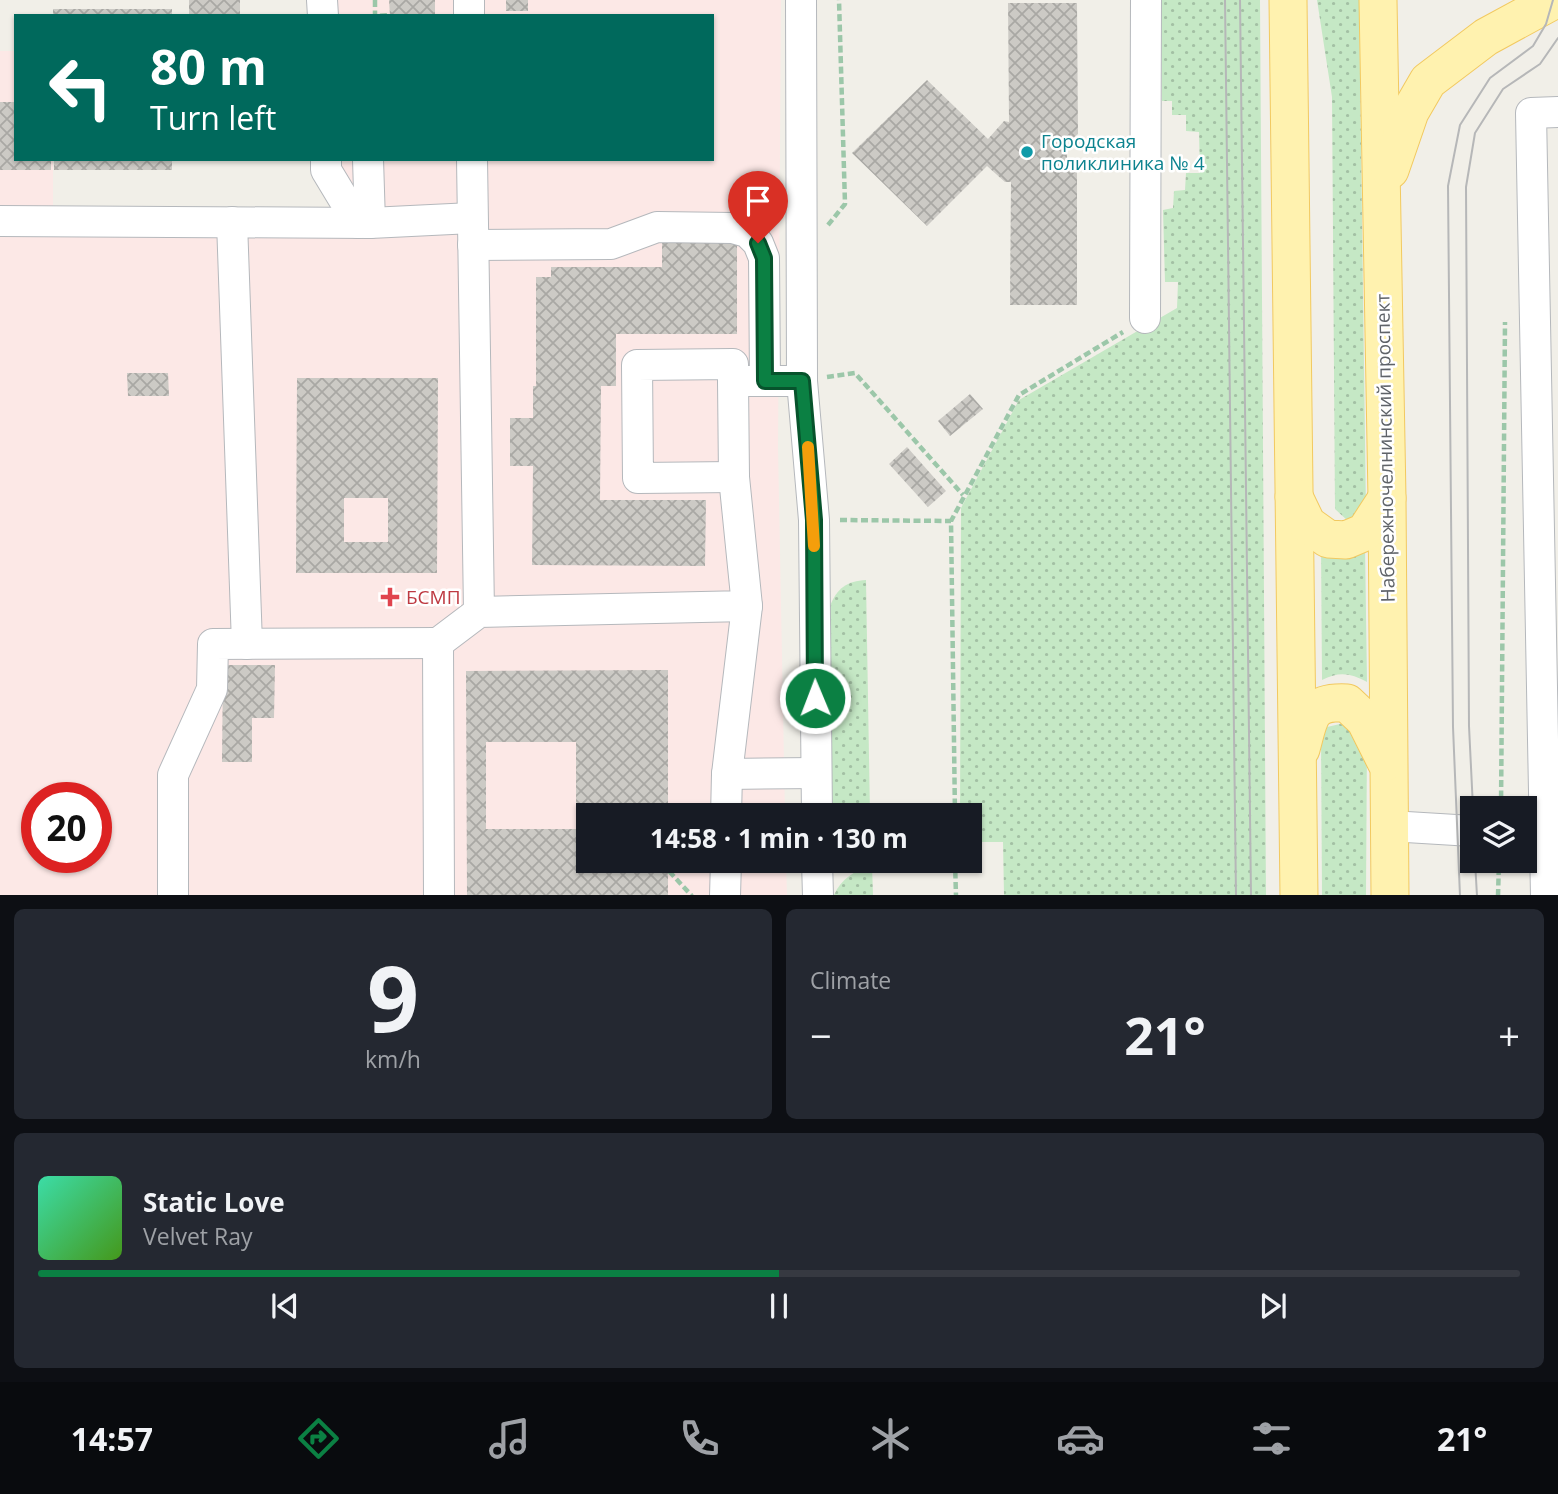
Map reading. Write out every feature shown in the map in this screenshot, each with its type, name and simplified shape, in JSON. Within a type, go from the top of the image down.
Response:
[{"type":"main road","points":[[1288,0],[1299,895]]},
{"type":"main road","name":"Набережночелнинский проспект","points":[[1378,0],[1387,498],[1390,895]]},
{"type":"main road","points":[[1382,195],[1410,112],[1427,81],[1486,37],[1554,0]]},
{"type":"main road","points":[[1294,497],[1307,524],[1328,539],[1346,540],[1365,532],[1387,498]]},
{"type":"main road","points":[[1297,760],[1311,714],[1328,702],[1347,703],[1366,720],[1388,766]]},
{"type":"lane","points":[[801,0],[802,381],[814,520],[817,803]]},
{"type":"lane","points":[[1145,318],[1146,0]]},
{"type":"lane","points":[[1546,895],[1531,113],[1558,112]]},
{"type":"lane","points":[[326,161],[326,170],[364,223]]},
{"type":"lane","points":[[364,223],[368,161]]},
{"type":"lane","points":[[472,161],[479,612]]},
{"type":"lane","points":[[0,221],[364,223],[611,244],[657,227],[733,228],[747,232],[758,243],[764,258],[765,381]]},
{"type":"lane","points":[[232,222],[247,644]]},
{"type":"lane","points":[[726,803],[727,774],[747,606],[734,477],[733,364],[638,365],[638,478],[734,477]]},
{"type":"lane","points":[[733,382],[802,381]]},
{"type":"lane","points":[[173,895],[173,775],[212,690],[213,644],[438,643],[479,612],[747,606]]},
{"type":"lane","points":[[438,643],[439,895]]},
{"type":"lane","points":[[727,774],[816,772]]},
{"type":"lane","points":[[1390,827],[1460,830]]},
{"type":"lane","points":[[725,895],[726,873]]},
{"type":"lane","points":[[817,873],[818,895]]},
{"type":"path","points":[[802,258],[845,204],[839,0]]},
{"type":"path","points":[[1501,796],[1505,313]]},
{"type":"path","points":[[955,803],[951,522],[963,495],[1019,395],[1145,318]]},
{"type":"path","points":[[802,381],[855,373],[963,495]]},
{"type":"path","points":[[814,520],[951,522]]},
{"type":"path","points":[[671,873],[692,895]]},
{"type":"path","points":[[955,873],[956,895]]},
{"type":"path","points":[[1498,895],[1499,873]]},
{"type":"shaded area","name":"БСМП","points":[[315,0],[781,0],[778,447],[785,803],[576,803],[576,873],[786,873],[787,895],[0,895],[0,51],[14,51],[14,161],[53,161],[53,213],[342,212],[320,161],[714,161],[714,14],[315,14]]},
{"type":"green space","points":[[1161,0],[1260,0],[1266,895],[1004,895],[1003,842],[982,842],[982,803],[960,803],[961,508],[1019,400],[1177,308],[1178,282],[1165,282],[1163,210],[1173,208],[1174,191],[1185,190],[1186,173],[1200,173],[1199,132],[1186,131],[1186,115],[1172,115],[1172,101],[1162,101]]},
{"type":"green space","points":[[1317,0],[1359,0],[1366,512],[1348,521],[1335,509],[1332,97]]},
{"type":"green space","points":[[1365,545],[1367,682],[1345,674],[1322,680],[1321,546]]},
{"type":"green space","points":[[866,580],[870,803],[832,803],[830,606],[836,594],[853,582]]},
{"type":"green space","points":[[1350,725],[1367,739],[1366,895],[1322,895],[1321,735],[1327,727]]},
{"type":"green space","points":[[854,873],[872,873],[873,895],[834,895],[840,884]]},
{"type":"building","points":[[189,0],[240,0],[240,14],[189,14]]},
{"type":"building","points":[[389,0],[435,0],[435,14],[390,14]]},
{"type":"building","points":[[506,0],[528,0],[528,11],[506,11]]},
{"type":"building","name":"Городская поликлиника № 4","points":[[1008,3],[1077,3],[1078,134],[1067,143],[1067,161],[1077,168],[1077,305],[1010,305],[1011,182],[1005,182],[987,166],[927,226],[852,153],[927,80],[988,139],[1004,121],[1009,122]]},
{"type":"building","points":[[53,9],[172,9],[172,14],[53,14]]},
{"type":"building","points":[[0,102],[14,102],[14,161],[51,161],[51,170],[0,170]]},
{"type":"building","points":[[54,161],[172,161],[172,170],[54,170]]},
{"type":"building","points":[[662,243],[737,243],[737,334],[616,334],[616,386],[601,386],[600,500],[706,500],[705,566],[532,565],[533,466],[510,466],[510,418],[533,418],[533,386],[536,386],[536,277],[551,277],[551,267],[662,267]]},
{"type":"building","points":[[127,373],[168,373],[169,396],[128,396]]},
{"type":"building","points":[[297,378],[438,378],[437,573],[296,573]],"holes":[[[344,498],[388,498],[388,542],[344,542]]]},
{"type":"building","points":[[970,394],[983,409],[950,436],[938,421]]},
{"type":"building","points":[[907,447],[946,491],[928,507],[889,464]]},
{"type":"building","points":[[223,665],[275,665],[274,718],[252,718],[252,762],[222,762]]},
{"type":"building","points":[[668,670],[668,803],[576,803],[576,742],[486,742],[486,829],[576,829],[576,873],[668,873],[668,895],[467,895],[466,671]]},
{"type":"tram line","points":[[1225,0],[1236,895]]},
{"type":"tram line","points":[[1240,0],[1251,895]]},
{"type":"tram line","points":[[1460,895],[1453,727],[1448,186],[1460,125],[1490,78],[1533,46],[1546,24],[1553,0]]},
{"type":"tram line","points":[[1472,796],[1469,726],[1466,187],[1475,133],[1503,89],[1540,64],[1558,38]]},
{"type":"tram line","points":[[1476,873],[1477,895]]},
{"type":"slow traffic","points":[[808,447],[814,546]]},
{"type":"place","name":"Городская поликлиника № 4","points":[[1027,152]]},
{"type":"place","name":"БСМП","points":[[390,597]]},
{"type":"route","points":[[758,243],[764,258],[765,381],[802,381],[814,520],[815,698]]}]
